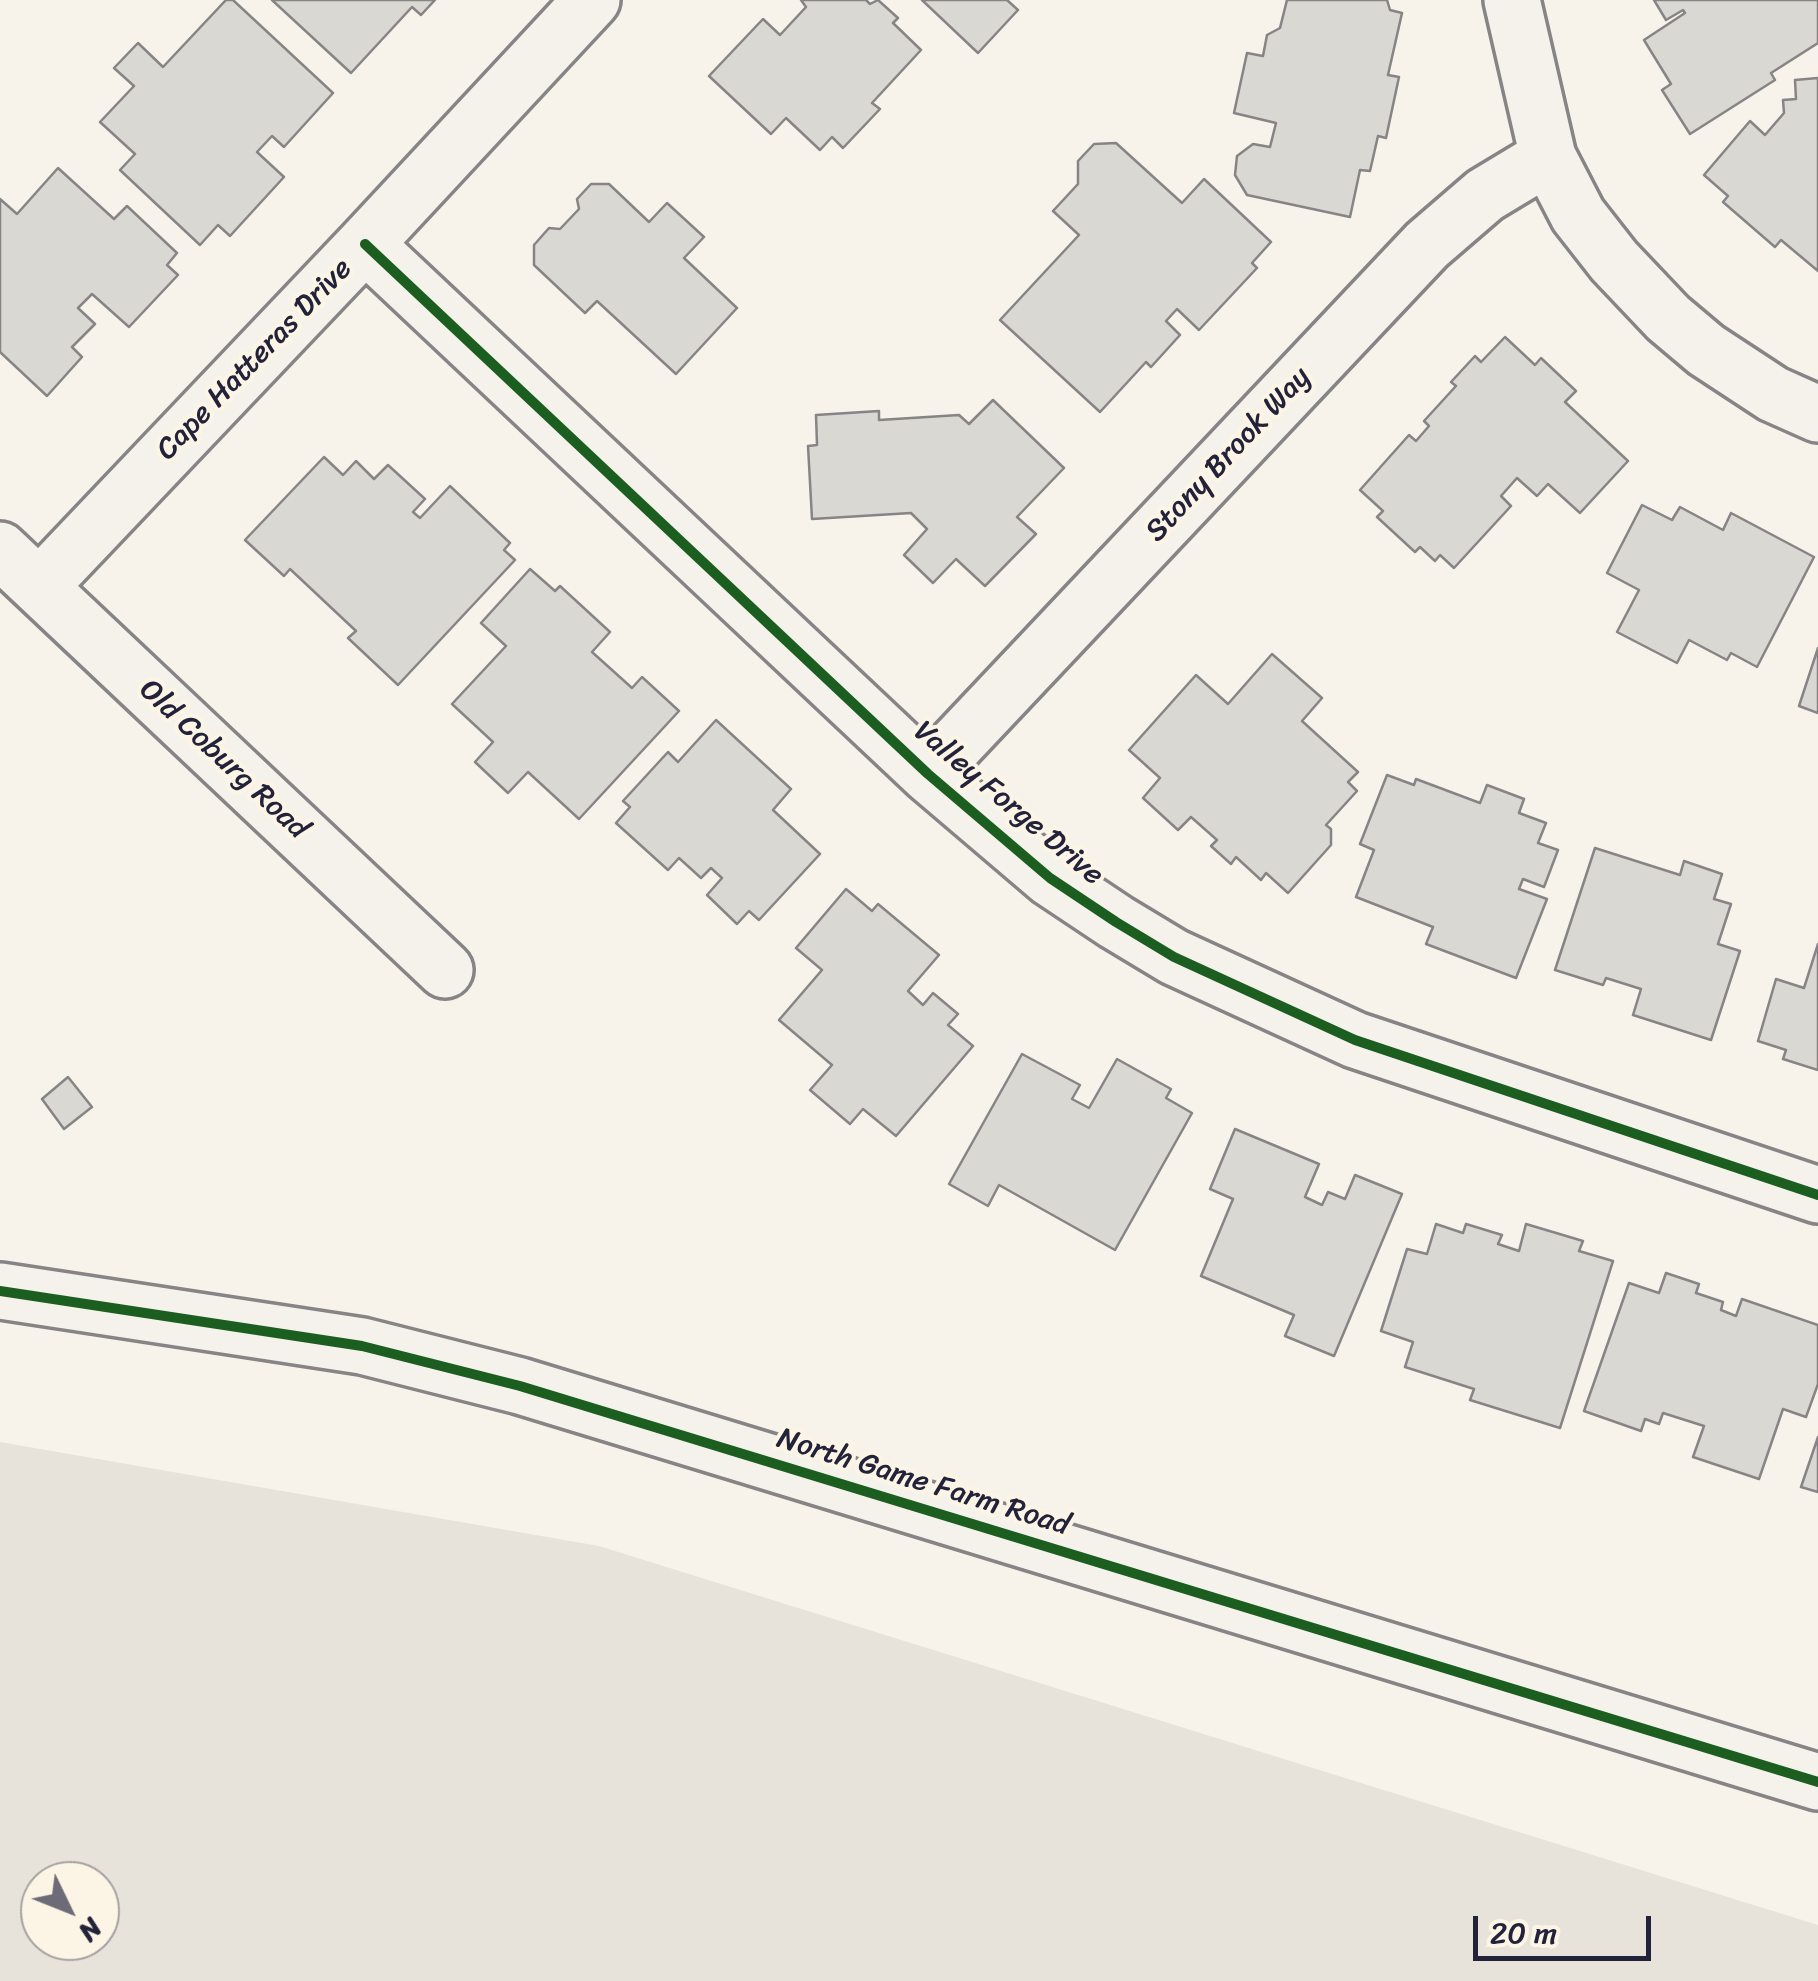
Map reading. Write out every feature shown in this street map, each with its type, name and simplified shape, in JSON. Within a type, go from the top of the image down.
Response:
[{"type":"street","name":"Cape Hatteras Drive","points":[[40,586],[592,0]]},
{"type":"street","points":[[1512,0],[1548,157],[1578,215],[1614,261],[1668,318],[1706,350],[1773,394],[1818,414]]},
{"type":"street","name":"Stony Brook Way","points":[[928,774],[1427,244],[1484,195],[1548,157]]},
{"type":"street","name":"Valley Forge Drive","points":[[366,244],[928,774],[1050,878],[1174,957],[1252,995],[1374,1046],[1818,1195]]},
{"type":"street","name":"Old Coburg Road","points":[[0,550],[445,970]]},
{"type":"street","name":"North Game Farm Road","points":[[0,1291],[362,1346],[520,1386],[1818,1782]]},
{"type":"shaded area","points":[[0,1442],[599,1546],[1818,1925],[1818,1981],[0,1981]]},
{"type":"building","points":[[226,0],[233,0],[333,93],[284,147],[272,136],[257,152],[284,177],[230,236],[218,225],[200,245],[120,170],[135,154],[100,122],[134,86],[114,68],[138,43],[163,67]]},
{"type":"building","points":[[272,0],[435,0],[421,15],[412,7],[351,73]]},
{"type":"building","points":[[801,0],[866,0],[870,4],[878,0],[898,18],[893,23],[921,50],[872,103],[880,109],[843,148],[832,137],[820,150],[786,118],[771,134],[709,76],[763,19],[780,35],[806,7]]},
{"type":"building","points":[[922,0],[1007,0],[1018,10],[978,53]]},
{"type":"building","points":[[1287,0],[1387,0],[1390,10],[1402,13],[1388,75],[1399,77],[1386,138],[1378,136],[1370,171],[1360,170],[1350,217],[1247,195],[1235,175],[1237,156],[1253,144],[1270,147],[1276,123],[1234,113],[1247,53],[1263,56],[1267,35],[1280,28]]},
{"type":"building","points":[[1654,0],[1818,0],[1818,43],[1771,73],[1775,80],[1690,134],[1662,90],[1671,84],[1644,40],[1685,13],[1683,10],[1666,20]]},
{"type":"building","points":[[1818,78],[1818,271],[1781,240],[1775,247],[1723,202],[1728,196],[1704,175],[1750,121],[1765,135],[1784,113],[1783,100],[1796,99],[1795,80]]},
{"type":"building","points":[[1116,143],[1182,203],[1204,179],[1271,242],[1252,263],[1257,268],[1199,330],[1177,309],[1166,321],[1180,335],[1151,367],[1146,362],[1100,412],[1000,320],[1079,235],[1053,211],[1078,184],[1078,161],[1094,144]]},
{"type":"building","points":[[58,168],[114,219],[127,206],[177,253],[167,265],[178,275],[129,327],[92,294],[78,308],[95,324],[72,347],[82,357],[47,396],[0,352],[0,199],[17,214]]},
{"type":"building","points":[[591,184],[609,184],[649,222],[667,203],[704,237],[684,258],[737,308],[676,374],[597,301],[585,313],[534,265],[534,245],[549,228],[560,229],[579,209],[577,199]]},
{"type":"building","points":[[1505,337],[1535,365],[1541,358],[1576,391],[1565,402],[1628,461],[1580,513],[1548,484],[1537,496],[1517,478],[1501,496],[1511,506],[1454,568],[1440,555],[1435,561],[1420,547],[1415,552],[1377,517],[1383,511],[1360,490],[1409,435],[1416,441],[1429,426],[1424,421],[1456,386],[1451,382],[1475,356],[1481,362]]},
{"type":"building","points":[[993,400],[1064,468],[1017,517],[1036,534],[985,586],[956,559],[933,583],[904,555],[927,529],[911,513],[812,519],[808,446],[817,445],[816,415],[879,411],[879,420],[959,415],[969,424]]},
{"type":"building","points":[[324,457],[343,475],[356,461],[374,479],[388,465],[425,499],[413,512],[420,518],[450,486],[510,543],[504,550],[515,560],[398,685],[348,638],[356,631],[290,569],[284,576],[245,540]]},
{"type":"building","points":[[1642,505],[1672,520],[1680,507],[1723,530],[1731,513],[1814,557],[1757,667],[1731,653],[1727,660],[1689,640],[1677,663],[1617,632],[1639,590],[1607,573]]},
{"type":"building","points":[[530,569],[555,591],[560,586],[610,632],[592,652],[632,688],[642,677],[679,711],[579,819],[528,772],[508,793],[475,762],[493,742],[452,704],[506,646],[481,623]]},
{"type":"building","points":[[1818,648],[1818,713],[1799,706]]},
{"type":"building","points":[[1272,654],[1322,698],[1302,721],[1358,772],[1348,782],[1357,791],[1326,825],[1331,829],[1331,845],[1288,893],[1266,873],[1261,880],[1236,857],[1231,864],[1211,846],[1217,840],[1191,817],[1178,830],[1143,798],[1160,778],[1129,750],[1196,675],[1228,704]]},
{"type":"building","points":[[716,720],[791,789],[773,810],[820,854],[759,920],[749,911],[737,924],[707,895],[722,878],[711,868],[701,878],[679,858],[668,870],[616,823],[630,807],[623,801],[668,752],[678,762]]},
{"type":"building","points":[[1387,775],[1414,785],[1416,779],[1480,803],[1487,785],[1524,799],[1519,813],[1546,823],[1538,843],[1558,850],[1544,887],[1523,879],[1519,889],[1547,899],[1516,978],[1426,944],[1433,927],[1356,897],[1374,850],[1360,844]]},
{"type":"building","points":[[1595,848],[1680,875],[1684,861],[1722,874],[1714,899],[1731,904],[1718,944],[1740,951],[1711,1040],[1633,1015],[1641,989],[1606,978],[1603,985],[1555,970]]},
{"type":"building","points":[[846,889],[872,911],[878,904],[939,955],[908,991],[923,1005],[933,993],[958,1014],[948,1025],[973,1046],[896,1136],[863,1109],[850,1124],[810,1090],[832,1065],[779,1020],[822,970],[796,948]]},
{"type":"building","points":[[1818,944],[1818,1070],[1783,1059],[1786,1050],[1758,1041],[1776,979],[1804,988]]},
{"type":"building","points":[[1022,1054],[1080,1085],[1072,1099],[1089,1108],[1117,1059],[1171,1089],[1166,1098],[1192,1113],[1115,1250],[999,1185],[988,1206],[949,1184]]},
{"type":"building","points":[[68,1077],[92,1107],[64,1129],[42,1099]]},
{"type":"building","points":[[1235,1129],[1319,1164],[1305,1197],[1322,1205],[1328,1192],[1345,1199],[1355,1175],[1402,1194],[1334,1356],[1285,1336],[1294,1315],[1201,1276],[1233,1199],[1210,1189]]},
{"type":"building","points":[[1436,1224],[1463,1233],[1466,1224],[1502,1235],[1498,1244],[1519,1251],[1526,1224],[1583,1241],[1579,1251],[1613,1261],[1560,1428],[1470,1400],[1474,1389],[1405,1367],[1413,1342],[1381,1331],[1407,1249],[1427,1254]]},
{"type":"building","points":[[1666,1273],[1699,1284],[1696,1293],[1723,1302],[1721,1310],[1736,1316],[1742,1299],[1818,1325],[1818,1384],[1806,1417],[1783,1409],[1759,1479],[1693,1457],[1704,1426],[1663,1413],[1659,1424],[1645,1419],[1641,1431],[1584,1411],[1629,1283],[1659,1293]]},
{"type":"building","points":[[1818,1437],[1818,1492],[1801,1487]]},
{"type":"cycle path","points":[[365,244],[928,774],[1050,878],[1116,922],[1174,957],[1355,1040],[1818,1195]]},
{"type":"cycle path","points":[[0,1291],[362,1346],[520,1386],[1818,1782]]}]
